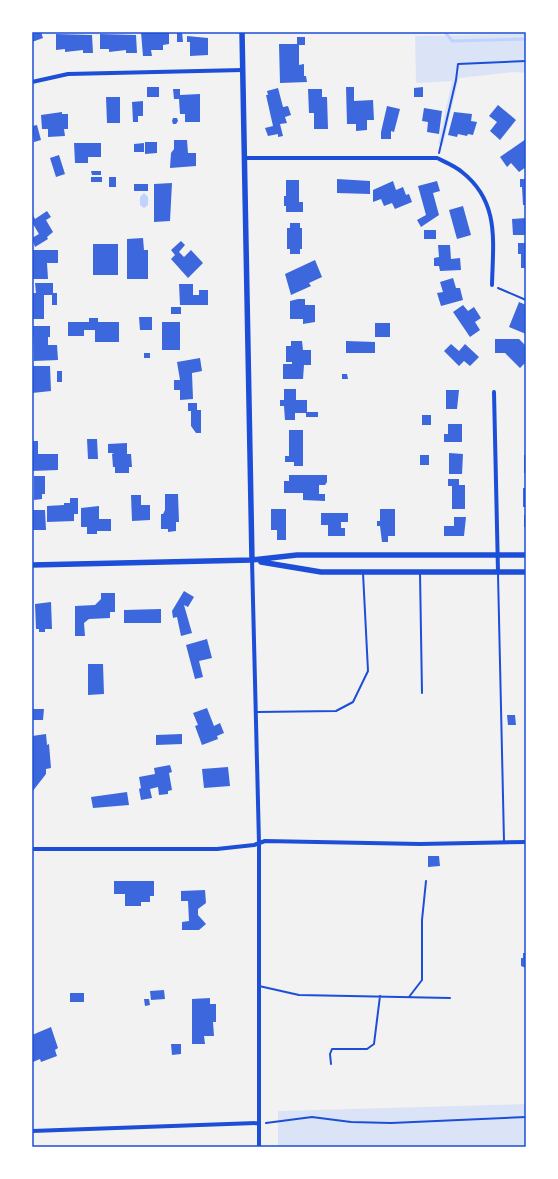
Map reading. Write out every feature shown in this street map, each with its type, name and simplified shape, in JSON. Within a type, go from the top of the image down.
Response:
[{"type":"street","points":[[242,32],[259,843],[258,1147]]},
{"type":"street","points":[[32,82],[68,74],[243,70]]},
{"type":"street","points":[[245,158],[437,158],[461,171],[480,190],[489,206],[493,232],[492,285]]},
{"type":"street","points":[[494,392],[498,572]]},
{"type":"street","points":[[32,565],[252,560],[297,555],[526,555]]},
{"type":"street","points":[[252,560],[321,572],[526,572]]},
{"type":"street","points":[[32,849],[217,849],[271,841],[420,844],[526,842]]},
{"type":"street","points":[[32,1131],[258,1124]]},
{"type":"lane","points":[[257,712],[336,711],[353,702],[368,671],[363,572]]},
{"type":"lane","points":[[420,572],[422,693]]},
{"type":"lane","points":[[498,572],[504,843]]},
{"type":"lane","points":[[409,997],[422,980],[422,920],[426,880]]},
{"type":"lane","points":[[258,985],[299,995],[450,998]]},
{"type":"lane","points":[[331,1064],[330,1054],[332,1049],[368,1049],[374,1044],[380,996]]},
{"type":"path","points":[[439,151],[456,80],[458,64],[526,61]]},
{"type":"path","points":[[506,291],[526,300]]},
{"type":"path","points":[[258,1124],[312,1117],[351,1122],[391,1123],[526,1117]]},
{"type":"shaded area","points":[[526,34],[526,73],[514,72],[459,78],[443,145],[438,144],[452,81],[416,83],[415,36]]},
{"type":"shaded area","points":[[526,1104],[526,1147],[278,1147],[278,1111]]},
{"type":"water","points":[[144,193],[148,197],[148,205],[144,208],[140,205],[140,197]]},
{"type":"building","points":[[32,32],[41,32],[43,38],[32,42]]},
{"type":"building","points":[[141,32],[169,33],[169,44],[163,45],[163,50],[151,50],[152,56],[143,56]]},
{"type":"building","points":[[177,32],[182,32],[183,42],[177,42]]},
{"type":"building","points":[[56,34],[92,35],[93,53],[83,53],[83,50],[65,52],[65,49],[56,50]]},
{"type":"building","points":[[100,34],[136,35],[137,53],[126,53],[126,50],[109,52],[109,49],[100,49]]},
{"type":"building","points":[[187,36],[208,38],[208,55],[190,56],[190,42],[187,42]]},
{"type":"building","points":[[297,37],[305,37],[305,45],[299,45],[299,65],[304,64],[304,76],[306,76],[307,82],[280,83],[279,44],[297,44]]},
{"type":"building","points":[[147,87],[159,87],[159,97],[147,97]]},
{"type":"building","points":[[346,87],[354,87],[354,101],[373,100],[374,120],[367,120],[367,130],[356,131],[356,124],[347,124]]},
{"type":"building","points":[[423,87],[423,97],[414,97],[414,88]]},
{"type":"building","points":[[278,88],[283,107],[288,106],[291,115],[285,117],[287,123],[280,124],[283,136],[278,137],[278,134],[268,136],[265,128],[273,126],[266,95],[268,95],[267,91]]},
{"type":"building","points":[[173,89],[180,89],[180,95],[200,94],[200,122],[185,122],[185,114],[180,114],[179,99],[174,99]]},
{"type":"building","points":[[308,89],[322,89],[322,97],[327,97],[328,129],[314,129],[314,113],[309,113]]},
{"type":"building","points":[[106,97],[120,97],[120,123],[107,123]]},
{"type":"building","points":[[143,101],[143,116],[138,116],[138,122],[133,122],[132,102]]},
{"type":"building","points":[[498,105],[516,120],[500,140],[490,131],[497,122],[489,116]]},
{"type":"building","points":[[387,106],[400,109],[394,132],[391,131],[391,139],[381,139],[381,132]]},
{"type":"building","points":[[424,108],[442,111],[439,134],[427,132],[428,122],[422,121]]},
{"type":"building","points":[[62,112],[62,114],[68,114],[68,129],[64,129],[65,136],[48,137],[48,129],[42,129],[41,115]]},
{"type":"building","points":[[454,112],[472,114],[471,121],[477,122],[473,135],[468,134],[467,136],[458,134],[457,137],[448,135]]},
{"type":"building","points":[[173,118],[177,118],[178,121],[176,124],[173,124]]},
{"type":"building","points":[[37,125],[41,140],[34,142],[32,126]]},
{"type":"building","points":[[526,139],[526,167],[519,172],[511,163],[507,167],[500,157]]},
{"type":"building","points":[[174,140],[187,140],[188,153],[196,153],[196,166],[170,168],[171,153],[174,149]]},
{"type":"building","points":[[145,142],[157,142],[157,153],[145,154]]},
{"type":"building","points":[[74,143],[101,143],[101,157],[88,157],[88,163],[75,163]]},
{"type":"building","points":[[144,143],[144,152],[134,152],[134,144]]},
{"type":"building","points":[[59,155],[65,174],[56,177],[50,158]]},
{"type":"building","points":[[91,171],[101,171],[101,175],[92,175]]},
{"type":"building","points":[[91,177],[102,177],[102,182],[91,182]]},
{"type":"building","points":[[109,177],[116,177],[116,187],[109,187]]},
{"type":"building","points":[[337,179],[370,181],[370,194],[337,193]]},
{"type":"building","points":[[520,179],[526,179],[526,205],[523,205]]},
{"type":"building","points":[[286,180],[299,180],[299,202],[303,202],[303,212],[286,212],[286,206],[284,206],[284,196],[286,196]]},
{"type":"building","points":[[393,181],[396,190],[403,187],[406,195],[409,194],[412,202],[395,209],[392,203],[384,206],[381,199],[373,202],[373,190]]},
{"type":"building","points":[[437,181],[440,191],[433,193],[439,215],[421,227],[417,220],[426,215],[418,186]]},
{"type":"building","points":[[172,183],[170,221],[154,222],[154,184]]},
{"type":"building","points":[[134,184],[148,184],[148,191],[134,191]]},
{"type":"building","points":[[463,206],[471,235],[457,239],[449,210]]},
{"type":"building","points":[[47,211],[51,217],[46,220],[53,232],[47,237],[48,239],[35,247],[32,238],[39,234],[33,224],[32,225],[32,213],[35,219]]},
{"type":"building","points":[[526,218],[526,235],[513,235],[512,219]]},
{"type":"building","points":[[290,223],[300,223],[300,228],[302,228],[302,249],[300,249],[300,254],[290,254],[290,249],[287,249],[287,228],[290,228]]},
{"type":"building","points":[[424,230],[436,230],[436,239],[424,239]]},
{"type":"building","points":[[143,238],[144,250],[148,250],[148,279],[127,279],[127,239]]},
{"type":"building","points":[[181,241],[185,245],[179,252],[184,257],[191,250],[203,263],[188,278],[171,259],[175,255],[171,250]]},
{"type":"building","points":[[518,243],[526,243],[526,268],[521,268],[521,254],[518,254]]},
{"type":"building","points":[[93,244],[118,244],[118,275],[93,275]]},
{"type":"building","points":[[438,245],[450,245],[451,259],[460,258],[461,270],[440,271],[439,266],[434,266],[434,258],[439,257]]},
{"type":"building","points":[[32,250],[58,250],[58,263],[47,263],[48,279],[32,279]]},
{"type":"building","points":[[315,260],[322,277],[309,283],[311,286],[291,295],[285,274]]},
{"type":"building","points":[[453,278],[456,288],[460,288],[463,300],[441,306],[437,293],[443,292],[440,282]]},
{"type":"building","points":[[35,283],[53,283],[53,293],[57,293],[57,305],[52,305],[52,295],[44,295],[44,319],[32,319],[32,293],[36,293]]},
{"type":"building","points":[[179,284],[193,284],[193,295],[199,295],[199,290],[208,290],[208,305],[180,305]]},
{"type":"building","points":[[305,299],[305,305],[315,305],[315,322],[303,324],[303,319],[290,319],[290,301]]},
{"type":"building","points":[[519,302],[526,305],[526,334],[509,327]]},
{"type":"building","points":[[463,305],[468,311],[474,307],[481,318],[475,322],[480,330],[470,337],[453,312]]},
{"type":"building","points":[[171,307],[181,307],[181,314],[171,314]]},
{"type":"building","points":[[139,317],[152,317],[152,330],[140,330]]},
{"type":"building","points":[[89,318],[98,318],[98,322],[119,322],[119,342],[95,342],[95,330],[84,330],[84,336],[68,336],[68,322],[89,322]]},
{"type":"building","points":[[162,322],[180,322],[180,350],[162,350]]},
{"type":"building","points":[[375,323],[390,323],[390,337],[375,337]]},
{"type":"building","points":[[33,326],[50,326],[48,345],[57,345],[58,360],[34,361]]},
{"type":"building","points":[[495,339],[519,339],[526,346],[526,362],[520,368],[505,353],[495,353]]},
{"type":"building","points":[[291,341],[302,341],[303,350],[311,350],[311,365],[304,365],[303,379],[283,379],[283,364],[292,364],[292,362],[286,362],[286,346],[291,346]]},
{"type":"building","points":[[346,341],[375,342],[375,353],[346,353]]},
{"type":"building","points":[[451,344],[459,351],[465,344],[479,357],[470,366],[464,361],[459,366],[444,351]]},
{"type":"building","points":[[144,353],[150,353],[150,358],[144,358]]},
{"type":"building","points":[[200,358],[202,371],[192,373],[193,399],[180,400],[180,390],[174,390],[174,380],[180,380],[177,362]]},
{"type":"building","points":[[32,366],[50,366],[51,391],[32,393]]},
{"type":"building","points":[[57,371],[62,371],[62,382],[57,382]]},
{"type":"building","points":[[342,374],[347,374],[348,379],[342,379]]},
{"type":"building","points":[[284,389],[296,389],[296,400],[307,400],[307,412],[318,412],[318,417],[306,417],[306,413],[295,413],[295,420],[285,420],[284,406],[280,406],[280,400],[284,400]]},
{"type":"building","points":[[446,390],[459,390],[457,409],[446,409]]},
{"type":"building","points":[[188,403],[197,403],[197,410],[201,410],[201,433],[196,433],[191,426],[191,411],[188,411]]},
{"type":"building","points":[[422,415],[431,415],[431,425],[422,425]]},
{"type":"building","points":[[448,424],[462,424],[462,442],[444,442],[444,434],[448,434]]},
{"type":"building","points":[[289,430],[303,430],[303,466],[294,466],[294,462],[285,462],[285,456],[289,456]]},
{"type":"building","points":[[87,439],[97,439],[98,459],[88,459]]},
{"type":"building","points":[[32,441],[38,441],[38,454],[58,454],[58,470],[32,471]]},
{"type":"building","points":[[127,443],[127,454],[131,454],[132,467],[129,467],[129,473],[115,473],[112,454],[114,453],[108,453],[108,444]]},
{"type":"building","points":[[449,453],[463,454],[462,474],[449,474]]},
{"type":"building","points":[[420,455],[429,455],[429,465],[420,465]]},
{"type":"building","points":[[524,455],[526,455],[526,473],[524,473]]},
{"type":"building","points":[[289,475],[327,475],[327,482],[325,485],[319,485],[319,494],[325,494],[325,501],[303,500],[303,493],[284,493],[284,481],[289,481]]},
{"type":"building","points":[[34,476],[45,476],[45,494],[42,494],[42,499],[34,500]]},
{"type":"building","points":[[448,479],[459,479],[459,485],[465,485],[465,509],[452,509],[452,486],[448,486]]},
{"type":"building","points":[[523,488],[526,488],[526,507],[523,507]]},
{"type":"building","points":[[165,494],[178,494],[179,522],[176,522],[176,531],[168,532],[168,529],[161,529],[161,514],[163,514],[165,510]]},
{"type":"building","points":[[131,495],[141,495],[141,505],[150,505],[150,520],[132,521]]},
{"type":"building","points":[[70,498],[78,498],[78,514],[74,514],[74,521],[47,522],[47,506],[64,505],[64,503],[70,503]]},
{"type":"building","points":[[99,506],[99,519],[111,519],[111,531],[97,531],[97,534],[87,534],[87,527],[81,527],[81,508]]},
{"type":"building","points":[[271,509],[286,509],[286,540],[277,540],[277,530],[271,530]]},
{"type":"building","points":[[380,509],[395,509],[395,536],[388,536],[388,542],[382,542],[380,526],[377,526],[377,521],[380,521]]},
{"type":"building","points":[[32,510],[45,510],[46,530],[32,530]]},
{"type":"building","points":[[321,513],[348,513],[348,522],[341,522],[341,528],[345,528],[345,536],[328,536],[328,525],[321,525]]},
{"type":"building","points":[[524,515],[526,515],[526,527],[524,527]]},
{"type":"building","points":[[454,517],[466,517],[464,536],[444,536],[444,526],[454,526]]},
{"type":"building","points":[[184,591],[194,597],[188,607],[184,605],[192,633],[181,636],[177,617],[173,618],[172,611]]},
{"type":"building","points":[[101,593],[115,593],[115,612],[110,612],[110,618],[89,619],[84,623],[85,636],[75,636],[75,606],[95,605],[101,599]]},
{"type":"building","points":[[51,602],[52,629],[45,629],[45,632],[39,632],[39,629],[36,629],[35,604]]},
{"type":"building","points":[[161,609],[161,623],[124,623],[124,610]]},
{"type":"building","points":[[207,639],[212,658],[199,661],[203,677],[195,679],[186,645]]},
{"type":"building","points":[[88,664],[103,664],[104,694],[88,695]]},
{"type":"building","points":[[207,708],[214,726],[220,723],[224,733],[217,736],[218,739],[202,745],[195,726],[198,725],[193,713]]},
{"type":"building","points":[[32,709],[44,709],[43,720],[32,720]]},
{"type":"building","points":[[507,715],[515,715],[516,725],[508,725]]},
{"type":"building","points":[[46,734],[47,745],[49,744],[51,768],[46,769],[46,774],[32,792],[32,736]]},
{"type":"building","points":[[182,734],[182,744],[156,745],[156,735]]},
{"type":"building","points":[[170,765],[172,772],[169,773],[172,790],[168,791],[168,794],[159,795],[158,787],[150,789],[152,798],[141,800],[139,777],[155,774],[154,768]]},
{"type":"building","points":[[228,767],[230,786],[204,788],[202,769]]},
{"type":"building","points":[[127,792],[129,805],[93,808],[91,797]]},
{"type":"building","points":[[428,856],[439,856],[440,866],[428,867]]},
{"type":"building","points":[[114,881],[154,881],[154,896],[150,896],[150,902],[141,902],[141,906],[125,906],[125,894],[114,894]]},
{"type":"building","points":[[205,890],[206,903],[198,909],[198,915],[206,924],[199,930],[182,930],[182,922],[189,921],[188,901],[181,901],[181,891]]},
{"type":"building","points":[[523,953],[526,953],[526,968],[521,966],[521,958],[523,958]]},
{"type":"building","points":[[164,990],[165,999],[151,1000],[150,991]]},
{"type":"building","points":[[70,993],[84,993],[84,1002],[70,1002]]},
{"type":"building","points":[[210,998],[210,1004],[216,1004],[216,1022],[213,1022],[214,1036],[204,1036],[205,1044],[192,1044],[192,999]]},
{"type":"building","points":[[144,999],[149,999],[150,1005],[145,1006]]},
{"type":"building","points":[[51,1027],[58,1048],[55,1050],[57,1056],[41,1062],[40,1059],[33,1062],[32,1035]]},
{"type":"building","points":[[171,1044],[181,1044],[181,1054],[172,1055]]},
{"type":"waterway","points":[[445,32],[452,41],[526,39]]}]
